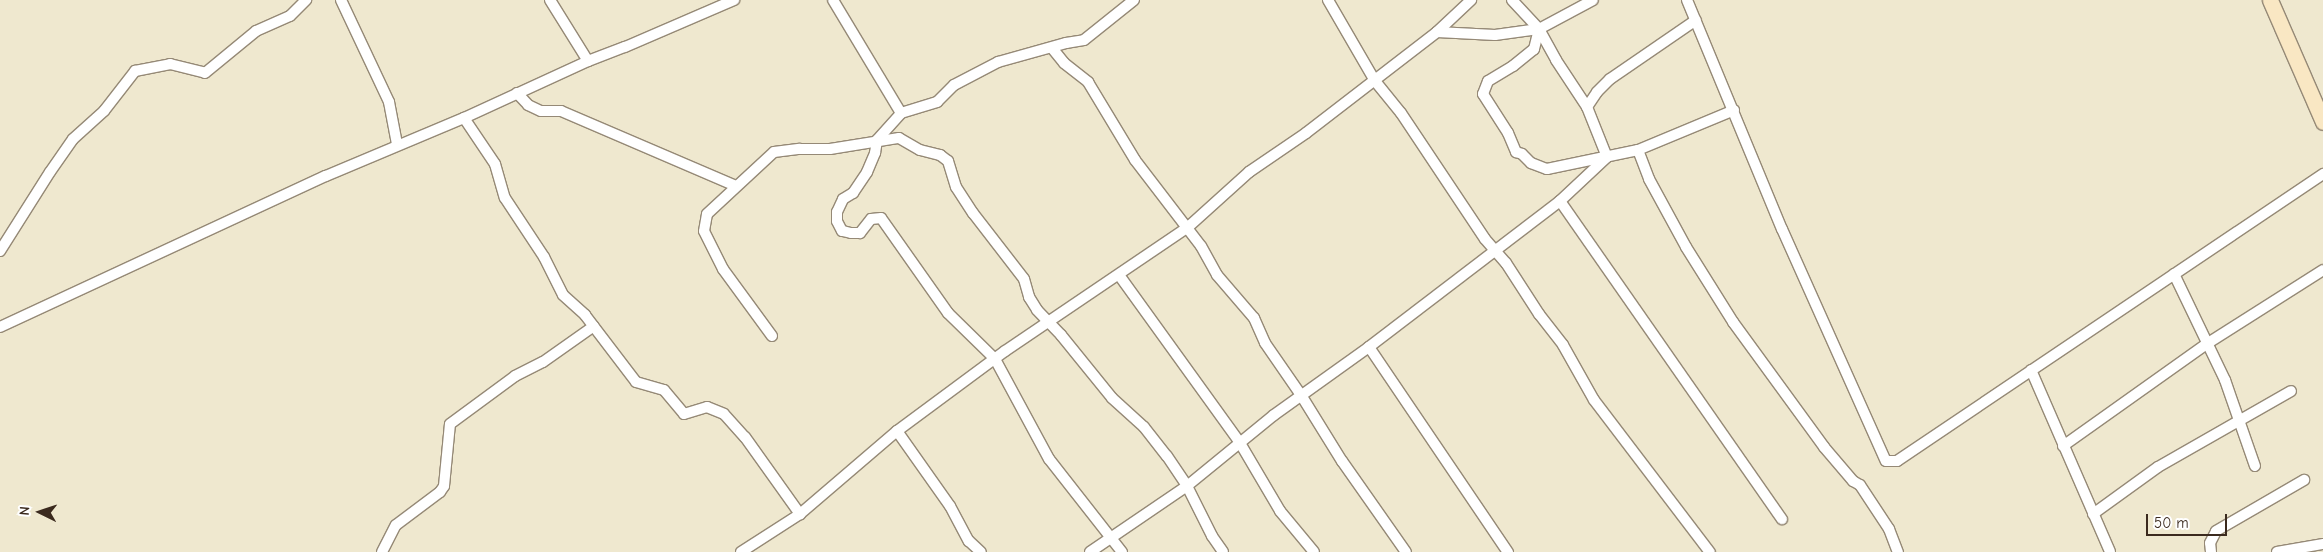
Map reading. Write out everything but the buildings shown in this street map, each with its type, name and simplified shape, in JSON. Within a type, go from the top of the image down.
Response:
[{"type":"main road","points":[[2270,0],[2323,122]]},
{"type":"street","points":[[0,251],[73,139],[104,111],[135,71],[170,64],[204,73],[256,31],[290,16],[306,0]]},
{"type":"street","points":[[341,0],[389,102],[397,144]]},
{"type":"street","points":[[550,0],[588,61]]},
{"type":"street","points":[[0,327],[397,144],[464,118],[588,61],[734,0]]},
{"type":"street","points":[[833,0],[901,113]]},
{"type":"street","points":[[1122,552],[1049,459],[994,359],[948,314],[881,218],[871,219],[860,233],[842,231],[837,221],[837,212],[843,199],[853,193],[867,172],[875,153],[877,140],[901,113],[937,102],[954,85],[998,62],[1084,40],[1134,0]]},
{"type":"street","points":[[1328,0],[1374,81],[1401,113],[1495,252],[1506,263],[1539,314],[1563,345],[1594,400],[1710,552]]},
{"type":"street","points":[[741,552],[800,514],[897,430],[994,359],[1187,228],[1249,172],[1374,81],[1437,32],[1471,0]]},
{"type":"street","points":[[1512,0],[1538,29],[1587,107],[1607,156]]},
{"type":"street","points":[[1437,32],[1495,35],[1538,29],[1593,0]]},
{"type":"street","points":[[1687,0],[1786,238],[1886,460],[1897,461],[2323,174]]},
{"type":"street","points":[[1587,107],[1596,92],[1610,79],[1696,20]]},
{"type":"street","points":[[1538,29],[1534,49],[1514,66],[1488,81],[1483,94],[1508,133],[1516,152],[1522,154],[1531,163],[1547,169],[1638,150],[1734,110]]},
{"type":"street","points":[[1052,48],[1064,64],[1088,82],[1135,160],[1201,246],[1217,275],[1254,318],[1265,343],[1301,395],[1342,461],[1406,552]]},
{"type":"street","points":[[517,94],[528,105],[541,111],[561,111],[736,186]]},
{"type":"street","points":[[464,118],[495,164],[504,198],[534,241],[563,295],[594,326],[636,382],[664,390],[684,414],[707,407],[724,414],[745,437],[800,514]]},
{"type":"street","points":[[772,336],[723,269],[704,231],[707,214],[774,152],[800,149],[830,149],[899,138],[920,150],[940,155],[948,161],[956,187],[1024,279],[1033,304],[1112,398],[1144,426],[1187,486],[1212,536],[1223,552]]},
{"type":"street","points":[[1638,150],[1648,178],[1686,248],[1733,322],[1824,447],[1853,481],[1860,486],[1889,529],[1898,552]]},
{"type":"street","points":[[1090,552],[1187,486],[1301,395],[1369,347],[1495,252],[1560,201],[1607,156]]},
{"type":"street","points":[[1560,201],[1782,519]]},
{"type":"street","points":[[2063,446],[2208,343],[2323,270]]},
{"type":"street","points":[[2174,274],[2208,343],[2241,421],[2255,466]]},
{"type":"street","points":[[1119,275],[1240,443],[1280,511],[1314,552]]},
{"type":"street","points":[[382,552],[396,525],[440,492],[444,486],[450,424],[515,376],[543,362],[594,326]]},
{"type":"street","points":[[1369,347],[1508,552]]},
{"type":"street","points":[[2031,370],[2110,552]]},
{"type":"street","points":[[2093,514],[2158,467],[2291,392]]},
{"type":"street","points":[[897,430],[950,506],[969,541],[980,552]]},
{"type":"street","points":[[2211,552],[2210,543],[2216,531],[2304,480]]},
{"type":"street","points":[[2276,552],[2323,544]]}]
